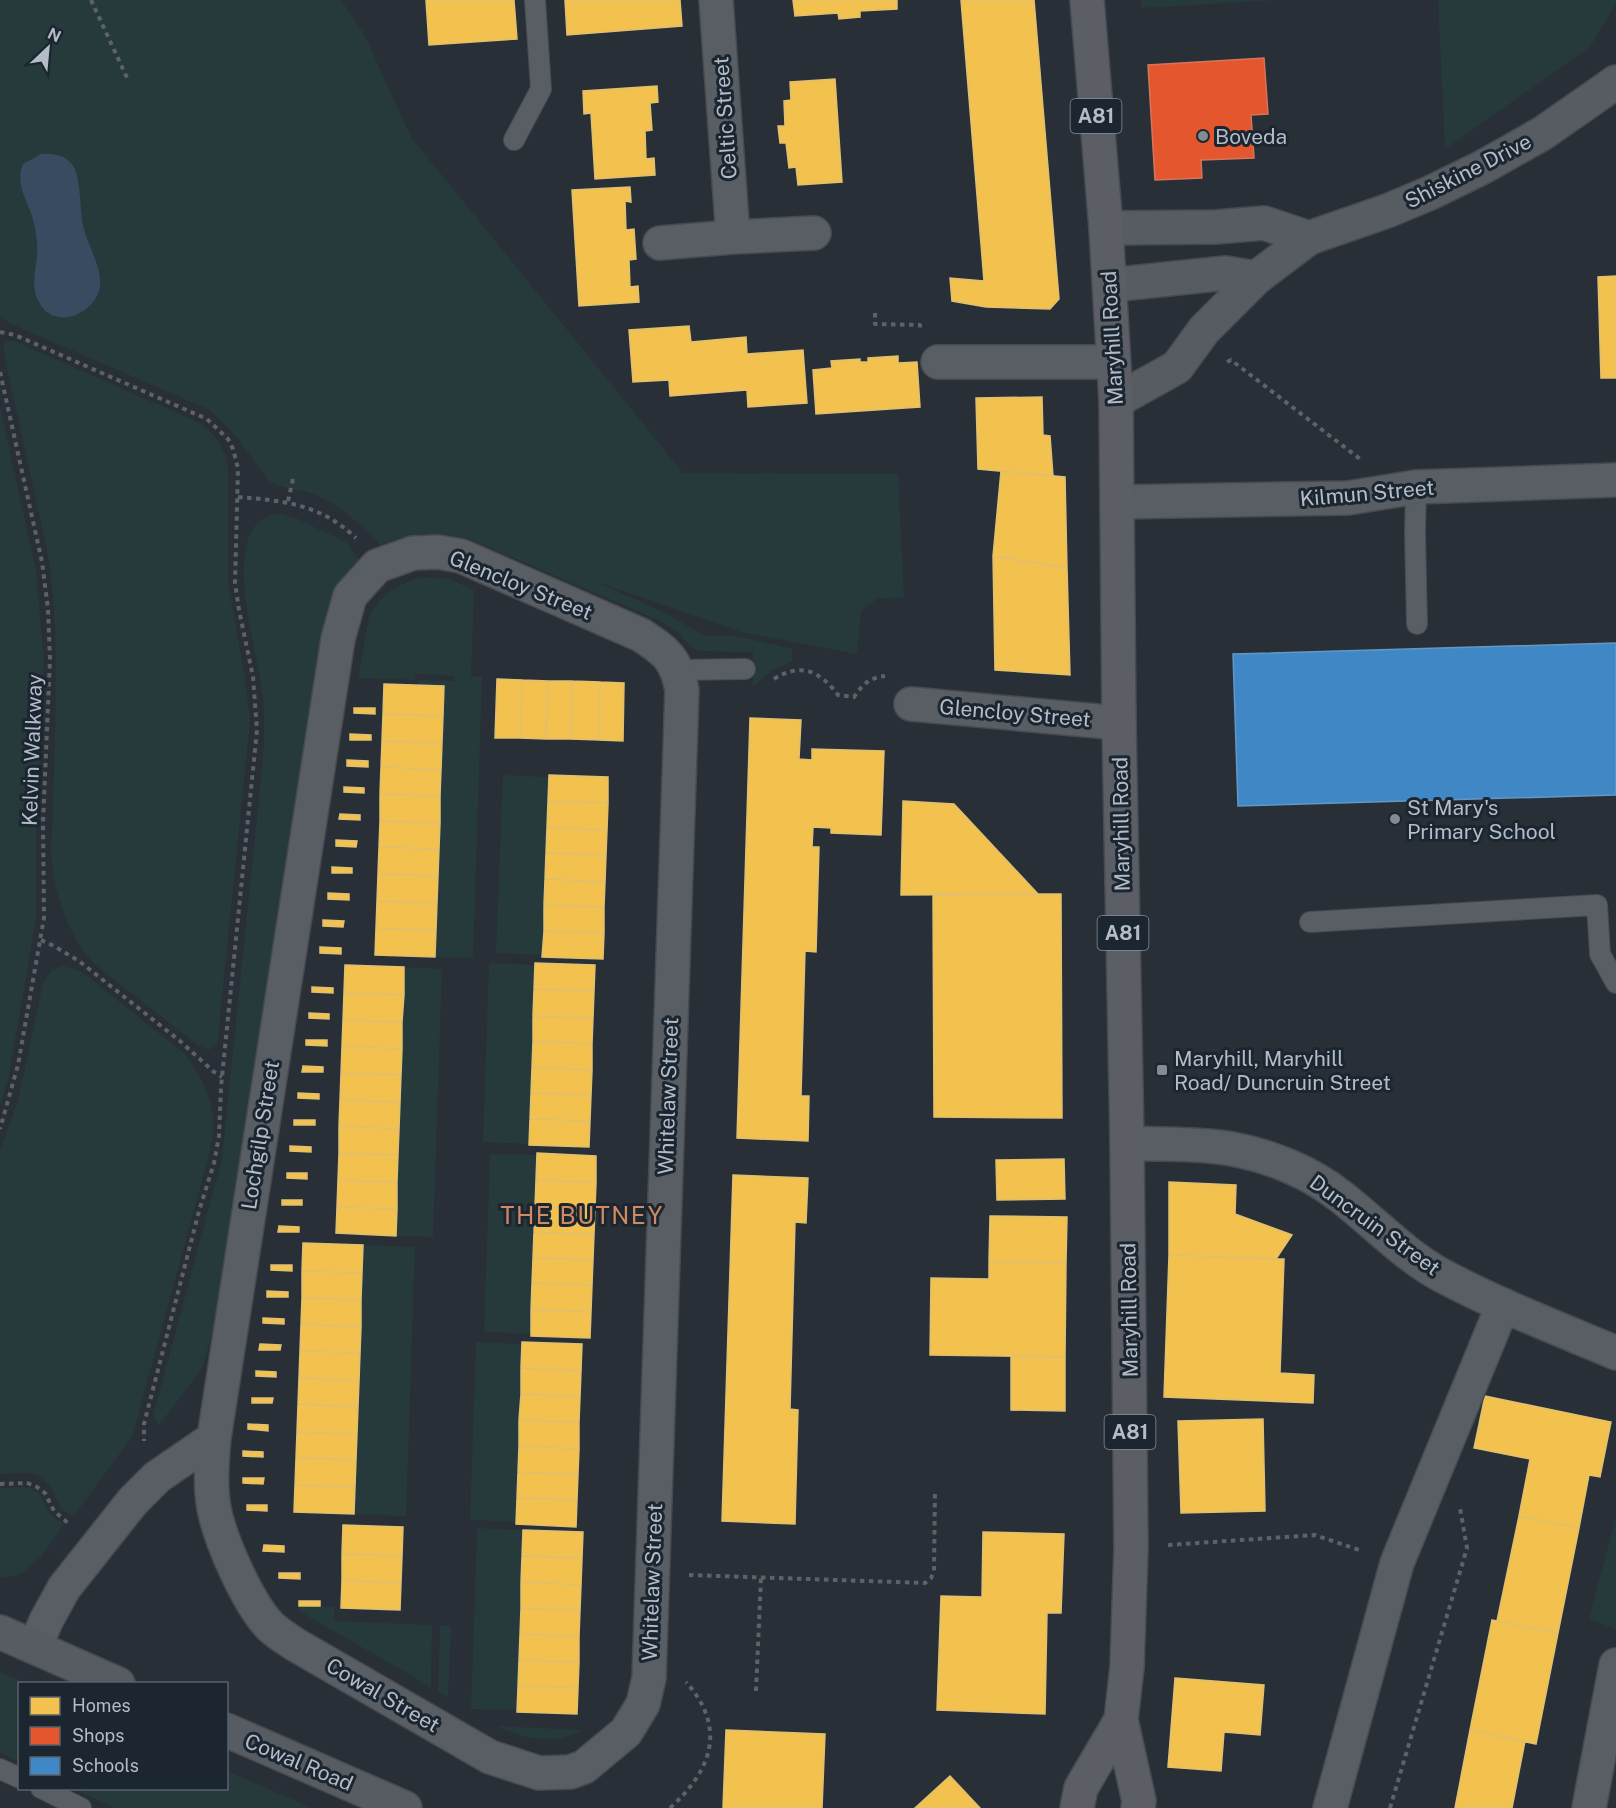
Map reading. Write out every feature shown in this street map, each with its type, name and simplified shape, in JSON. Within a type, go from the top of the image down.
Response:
[{"type":"main road","name":"Maryhill Road","points":[[1087,0],[1106,228],[1116,401],[1131,1548],[1127,1667],[1121,1720],[1139,1801],[1138,1808]]},
{"type":"main road","name":"Maryhill Road","points":[[1077,1808],[1081,1788],[1121,1720]]},
{"type":"street","name":"Celtic Street","points":[[716,0],[733,237]]},
{"type":"street","name":"Shiskine Drive","points":[[1116,401],[1177,367],[1204,330],[1256,278],[1309,238],[1387,211],[1483,167],[1543,133],[1616,82]]},
{"type":"street","points":[[1106,228],[1216,227],[1264,223],[1309,238]]},
{"type":"street","points":[[660,243],[814,233]]},
{"type":"street","points":[[1110,285],[1226,273],[1256,278]]},
{"type":"street","points":[[938,362],[1113,362]]},
{"type":"street","name":"Kilmun Street","points":[[1118,502],[1348,498],[1407,488],[1616,480]]},
{"type":"street","name":"Glencloy Street","points":[[377,566],[413,553],[438,552],[461,556],[641,635],[664,650],[680,682]]},
{"type":"street","name":"Lochgilp Street","points":[[214,1438],[338,639],[350,596],[377,566]]},
{"type":"street","name":"Whitelaw Street","points":[[649,1663],[680,682]]},
{"type":"street","name":"Glencloy Street","points":[[903,691],[1119,723]]},
{"type":"street","name":"Duncruin Street","points":[[1127,1143],[1229,1148],[1283,1164],[1323,1184],[1418,1261],[1440,1275],[1503,1305],[1616,1353]]},
{"type":"street","points":[[1330,1808],[1397,1563],[1503,1305]]},
{"type":"street","points":[[35,1647],[64,1588],[133,1501],[157,1477],[214,1438]]},
{"type":"street","name":"Cowal Street","points":[[214,1438],[213,1506],[233,1562],[253,1604],[270,1626],[296,1645],[490,1757],[539,1773],[570,1772],[584,1767],[626,1732],[643,1704],[649,1663]]},
{"type":"street","points":[[0,1632],[116,1682]]},
{"type":"street","points":[[1589,1808],[1616,1665]]},
{"type":"street","name":"Cowal Road","points":[[228,1732],[405,1808]]},
{"type":"lane","points":[[514,140],[541,89],[535,0]]},
{"type":"lane","points":[[1407,488],[1415,534],[1417,624]]},
{"type":"lane","points":[[680,682],[745,669]]},
{"type":"lane","points":[[1310,922],[1597,905],[1600,954],[1616,983]]},
{"type":"lane","points":[[0,1769],[18,1777]]},
{"type":"lane","points":[[45,1790],[81,1808]]},
{"type":"path","points":[[91,0],[128,80]]},
{"type":"path","points":[[875,314],[875,324],[920,325],[924,362],[938,362]]},
{"type":"path","points":[[0,332],[15,335],[207,419],[222,432],[233,449],[238,468],[236,590],[253,677],[257,730],[222,1077],[219,1136],[144,1424],[146,1452],[157,1477]]},
{"type":"path","points":[[1224,363],[1231,360],[1407,488]]},
{"type":"path","name":"Kelvin Walkway","points":[[0,372],[42,562],[50,659],[43,842],[45,905],[41,940],[18,1065],[0,1129]]},
{"type":"path","points":[[288,501],[293,479]]},
{"type":"path","points":[[238,497],[288,501],[319,513],[356,537],[377,566]]},
{"type":"path","points":[[767,684],[786,672],[797,670],[808,671],[820,676],[838,695],[854,697],[862,685],[873,678],[887,676],[903,691]]},
{"type":"path","points":[[41,940],[79,961],[222,1077]]},
{"type":"path","points":[[0,1484],[27,1483],[37,1487],[45,1493],[54,1511],[97,1545]]},
{"type":"path","points":[[652,1574],[925,1583],[934,1571],[935,1490]]},
{"type":"path","points":[[1390,1808],[1467,1548],[1460,1504]]},
{"type":"path","points":[[1131,1548],[1315,1535],[1397,1563]]},
{"type":"path","points":[[756,1691],[761,1578]]},
{"type":"path","points":[[649,1663],[676,1671],[693,1690],[704,1708],[711,1731],[708,1753],[697,1778],[691,1788],[670,1808]]},
{"type":"shaded area","points":[[0,0],[341,0],[364,34],[411,137],[683,473],[898,474],[904,597],[877,599],[861,611],[857,654],[741,632],[595,581],[661,611],[706,636],[737,636],[792,649],[792,662],[772,670],[753,687],[753,652],[697,651],[678,632],[658,620],[467,538],[423,534],[380,545],[332,503],[308,492],[279,486],[269,481],[236,436],[210,410],[9,323],[0,315]]},
{"type":"shaded area","points":[[1141,0],[1280,0],[1141,8]]},
{"type":"shaded area","points":[[1438,0],[1616,0],[1616,4],[1590,47],[1445,149]]},
{"type":"shaded area","points":[[7,341],[14,341],[198,422],[215,437],[227,461],[228,583],[250,720],[218,1037],[217,1043],[209,1050],[199,1046],[88,957],[71,930],[59,899],[51,851],[56,685],[53,592],[46,545],[3,350]]},
{"type":"shaded area","points":[[0,407],[36,570],[44,664],[36,813],[36,919],[9,1075],[0,1106]]},
{"type":"shaded area","points":[[282,514],[296,518],[347,543],[360,561],[337,589],[325,623],[217,1316],[202,1369],[159,1425],[153,1416],[222,1159],[262,768],[263,699],[248,618],[244,560],[249,536],[261,520]]},
{"type":"shaded area","points":[[423,577],[449,579],[474,590],[471,676],[482,677],[473,958],[435,957],[444,687],[419,686],[419,680],[454,681],[455,676],[415,674],[416,680],[358,678],[369,617],[373,609],[391,591]]},
{"type":"shaded area","points":[[503,775],[548,777],[543,955],[496,953]]},
{"type":"shaded area","points":[[489,963],[535,965],[529,1144],[483,1142]]},
{"type":"shaded area","points":[[64,966],[82,972],[185,1054],[207,1092],[213,1120],[208,1159],[132,1437],[73,1517],[61,1508],[50,1485],[39,1476],[26,1473],[0,1474],[0,1150],[18,1101],[43,983],[51,970]]},
{"type":"shaded area","points":[[404,967],[442,969],[433,1237],[396,1236]]},
{"type":"shaded area","points":[[490,1154],[537,1155],[531,1334],[484,1332]]},
{"type":"shaded area","points":[[363,1245],[415,1247],[406,1516],[354,1514]]},
{"type":"shaded area","points":[[476,1342],[522,1344],[516,1522],[470,1520]]},
{"type":"shaded area","points":[[23,1487],[36,1491],[52,1516],[64,1524],[42,1556],[19,1575],[0,1578],[0,1488]]},
{"type":"shaded area","points":[[1616,1517],[1616,1629],[1589,1619]]},
{"type":"shaded area","points":[[477,1528],[523,1530],[517,1710],[471,1709]]},
{"type":"shaded area","points":[[299,1606],[334,1607],[334,1621],[432,1625],[431,1687],[299,1611]]},
{"type":"shaded area","points":[[440,1626],[451,1626],[448,1698],[438,1692]]},
{"type":"shaded area","points":[[0,1672],[24,1682],[18,1682],[18,1762],[0,1753]]},
{"type":"shaded area","points":[[497,1726],[582,1730],[561,1738],[539,1739],[518,1735]]},
{"type":"shaded area","points":[[228,1771],[312,1808],[115,1808],[76,1790],[228,1790]]},
{"type":"water","points":[[41,154],[61,156],[75,168],[79,183],[83,225],[100,275],[99,291],[95,300],[80,313],[71,316],[53,316],[45,311],[35,292],[37,252],[35,226],[20,178],[23,164]]},
{"type":"building: Homes","points":[[426,0],[514,0],[517,39],[429,45]]},
{"type":"building: Homes","points":[[565,0],[680,0],[682,26],[567,35]]},
{"type":"building: Homes","points":[[793,0],[897,0],[897,9],[860,11],[860,17],[839,19],[838,13],[795,16]]},
{"type":"building: Homes","points":[[961,0],[1034,0],[1059,299],[1050,309],[986,307],[952,301],[950,278],[984,281]]},
{"type":"building: Homes","points":[[835,79],[842,182],[798,185],[796,167],[789,168],[786,143],[780,143],[778,126],[785,126],[784,101],[791,100],[790,82]]},
{"type":"building: Homes","points":[[657,86],[658,102],[650,103],[652,130],[645,131],[646,159],[654,158],[655,175],[595,179],[591,113],[584,114],[583,91]]},
{"type":"building: Homes","points":[[630,187],[631,202],[625,201],[626,230],[634,229],[636,259],[629,260],[630,287],[638,286],[639,302],[579,306],[572,190]]},
{"type":"building: Homes","points":[[1616,276],[1616,378],[1601,378],[1598,277]]},
{"type":"building: Homes","points":[[689,326],[691,342],[746,337],[747,354],[803,350],[807,403],[748,407],[747,390],[670,396],[669,380],[633,382],[629,330]]},
{"type":"building: Homes","points":[[898,356],[898,363],[917,362],[920,407],[816,414],[813,370],[832,368],[831,361],[860,359],[860,362],[868,362],[868,358]]},
{"type":"building: Homes","points":[[1042,397],[1043,435],[1050,436],[1053,476],[978,469],[976,398]]},
{"type":"building: Homes","points":[[1001,471],[1065,477],[1067,568],[993,556]]},
{"type":"building: Homes","points":[[993,556],[1067,568],[1070,675],[995,670]]},
{"type":"building: Homes","points":[[497,679],[522,680],[520,738],[495,738]]},
{"type":"building: Homes","points":[[522,680],[548,681],[546,739],[520,738]]},
{"type":"building: Homes","points":[[548,681],[572,681],[571,739],[546,739]]},
{"type":"building: Homes","points":[[572,681],[600,682],[599,740],[571,739]]},
{"type":"building: Homes","points":[[600,682],[624,683],[623,741],[599,740]]},
{"type":"building: Homes","points":[[384,684],[444,686],[443,716],[383,714]]},
{"type":"building: Homes","points":[[354,708],[375,708],[375,714],[354,713]]},
{"type":"building: Homes","points":[[383,714],[443,716],[442,743],[382,741]]},
{"type":"building: Homes","points":[[750,718],[801,720],[799,759],[812,760],[812,749],[884,751],[881,835],[831,833],[831,828],[813,827],[812,847],[819,847],[816,952],[805,951],[801,1096],[809,1096],[808,1141],[737,1138]]},
{"type":"building: Homes","points":[[350,734],[371,735],[371,740],[350,740]]},
{"type":"building: Homes","points":[[382,741],[442,743],[441,770],[381,767]]},
{"type":"building: Homes","points":[[347,760],[368,761],[368,767],[347,766]]},
{"type":"building: Homes","points":[[381,767],[441,770],[440,796],[380,794]]},
{"type":"building: Homes","points":[[549,775],[608,777],[608,803],[548,801]]},
{"type":"building: Homes","points":[[344,787],[364,788],[364,793],[344,792]]},
{"type":"building: Homes","points":[[380,794],[440,796],[440,823],[380,821]]},
{"type":"building: Homes","points":[[548,801],[608,803],[607,830],[547,827]]},
{"type":"building: Homes","points":[[903,801],[954,804],[1038,894],[901,895]]},
{"type":"building: Homes","points":[[340,814],[360,815],[360,820],[339,819]]},
{"type":"building: Homes","points":[[380,821],[440,823],[439,849],[379,847]]},
{"type":"building: Homes","points":[[547,827],[607,830],[606,855],[546,853]]},
{"type":"building: Homes","points":[[336,840],[357,841],[356,847],[336,846]]},
{"type":"building: Homes","points":[[379,847],[439,849],[438,876],[378,874]]},
{"type":"building: Homes","points":[[546,853],[606,855],[605,882],[545,879]]},
{"type":"building: Homes","points":[[332,867],[352,868],[352,873],[332,873]]},
{"type":"building: Homes","points":[[378,874],[438,876],[437,903],[377,901]]},
{"type":"building: Homes","points":[[545,879],[605,882],[604,907],[544,905]]},
{"type":"building: Homes","points":[[328,893],[349,894],[349,900],[328,899]]},
{"type":"building: Homes","points":[[933,894],[1061,894],[1062,1118],[934,1117]]},
{"type":"building: Homes","points":[[377,901],[437,903],[436,930],[376,928]]},
{"type":"building: Homes","points":[[544,905],[604,907],[604,933],[544,931]]},
{"type":"building: Homes","points":[[323,920],[344,921],[343,927],[323,926]]},
{"type":"building: Homes","points":[[376,928],[436,930],[435,957],[375,955]]},
{"type":"building: Homes","points":[[544,931],[604,933],[603,959],[542,957]]},
{"type":"building: Homes","points":[[320,947],[341,948],[341,954],[320,953]]},
{"type":"building: Homes","points":[[535,963],[595,965],[594,991],[534,989]]},
{"type":"building: Homes","points":[[345,965],[404,967],[404,995],[344,993]]},
{"type":"building: Homes","points":[[312,987],[333,988],[333,993],[312,992]]},
{"type":"building: Homes","points":[[534,989],[594,991],[593,1018],[533,1016]]},
{"type":"building: Homes","points":[[344,993],[404,995],[402,1022],[343,1020]]},
{"type":"building: Homes","points":[[309,1013],[329,1014],[329,1019],[309,1018]]},
{"type":"building: Homes","points":[[533,1016],[593,1018],[592,1044],[533,1041]]},
{"type":"building: Homes","points":[[343,1020],[402,1022],[402,1049],[342,1046]]},
{"type":"building: Homes","points":[[306,1040],[327,1040],[327,1046],[306,1045]]},
{"type":"building: Homes","points":[[533,1041],[592,1044],[592,1070],[532,1067]]},
{"type":"building: Homes","points":[[342,1046],[402,1049],[401,1075],[341,1073]]},
{"type":"building: Homes","points":[[303,1066],[323,1067],[323,1072],[302,1072]]},
{"type":"building: Homes","points":[[532,1067],[592,1070],[591,1095],[531,1093]]},
{"type":"building: Homes","points":[[341,1073],[401,1075],[400,1102],[340,1100]]},
{"type":"building: Homes","points":[[298,1093],[319,1094],[319,1099],[298,1098]]},
{"type":"building: Homes","points":[[531,1093],[591,1095],[590,1121],[530,1119]]},
{"type":"building: Homes","points":[[340,1100],[400,1102],[399,1129],[339,1126]]},
{"type":"building: Homes","points":[[530,1119],[590,1121],[589,1147],[529,1145]]},
{"type":"building: Homes","points":[[294,1120],[315,1120],[315,1125],[294,1125]]},
{"type":"building: Homes","points":[[339,1126],[399,1129],[398,1155],[339,1153]]},
{"type":"building: Homes","points":[[290,1146],[311,1147],[311,1152],[290,1151]]},
{"type":"building: Homes","points":[[339,1153],[398,1155],[397,1182],[338,1180]]},
{"type":"building: Homes","points":[[537,1153],[596,1156],[596,1182],[536,1180]]},
{"type":"building: Homes","points":[[1064,1159],[1065,1199],[997,1200],[996,1160]]},
{"type":"building: Homes","points":[[287,1173],[307,1173],[307,1179],[287,1178]]},
{"type":"building: Homes","points":[[733,1175],[808,1178],[806,1223],[795,1222],[790,1409],[798,1410],[795,1524],[722,1521]]},
{"type":"building: Homes","points":[[338,1180],[397,1182],[397,1209],[337,1207]]},
{"type":"building: Homes","points":[[536,1180],[596,1182],[595,1209],[535,1206]]},
{"type":"building: Homes","points":[[1169,1182],[1236,1185],[1235,1214],[1292,1235],[1276,1259],[1169,1255]]},
{"type":"building: Homes","points":[[282,1200],[302,1200],[302,1205],[282,1205]]},
{"type":"building: Homes","points":[[535,1206],[595,1209],[594,1234],[534,1232]]},
{"type":"building: Homes","points":[[337,1207],[397,1209],[396,1236],[336,1233]]},
{"type":"building: Homes","points":[[990,1216],[1067,1217],[1066,1263],[989,1262]]},
{"type":"building: Homes","points":[[279,1226],[299,1227],[299,1232],[278,1232]]},
{"type":"building: Homes","points":[[534,1232],[594,1234],[593,1260],[533,1258]]},
{"type":"building: Homes","points":[[303,1243],[363,1245],[362,1273],[302,1271]]},
{"type":"building: Homes","points":[[1169,1255],[1284,1259],[1280,1373],[1314,1375],[1313,1403],[1164,1397]]},
{"type":"building: Homes","points":[[533,1258],[593,1260],[592,1285],[532,1283]]},
{"type":"building: Homes","points":[[989,1262],[1066,1263],[1065,1357],[930,1355],[931,1278],[989,1279]]},
{"type":"building: Homes","points":[[271,1265],[292,1265],[292,1271],[271,1270]]},
{"type":"building: Homes","points":[[302,1271],[362,1273],[361,1300],[302,1298]]},
{"type":"building: Homes","points":[[532,1283],[592,1285],[591,1312],[531,1310]]},
{"type":"building: Homes","points":[[267,1291],[288,1292],[288,1297],[267,1297]]},
{"type":"building: Homes","points":[[302,1298],[361,1300],[361,1327],[301,1324]]},
{"type":"building: Homes","points":[[531,1310],[591,1312],[590,1338],[531,1336]]},
{"type":"building: Homes","points":[[263,1318],[284,1319],[284,1324],[263,1323]]},
{"type":"building: Homes","points":[[301,1324],[361,1327],[360,1353],[300,1351]]},
{"type":"building: Homes","points":[[522,1342],[582,1344],[581,1371],[521,1368]]},
{"type":"building: Homes","points":[[260,1344],[281,1345],[280,1350],[259,1350]]},
{"type":"building: Homes","points":[[300,1351],[360,1353],[359,1381],[299,1378]]},
{"type":"building: Homes","points":[[1011,1356],[1065,1357],[1065,1411],[1011,1410]]},
{"type":"building: Homes","points":[[521,1368],[581,1371],[580,1397],[521,1394]]},
{"type":"building: Homes","points":[[256,1371],[276,1372],[276,1377],[256,1376]]},
{"type":"building: Homes","points":[[299,1378],[359,1381],[358,1407],[298,1404]]},
{"type":"building: Homes","points":[[521,1394],[580,1397],[579,1422],[519,1420]]},
{"type":"building: Homes","points":[[1485,1396],[1611,1422],[1600,1477],[1589,1475],[1579,1528],[1519,1516],[1530,1459],[1474,1448]]},
{"type":"building: Homes","points":[[252,1398],[273,1398],[272,1403],[252,1403]]},
{"type":"building: Homes","points":[[298,1404],[358,1407],[357,1434],[297,1432]]},
{"type":"building: Homes","points":[[1263,1419],[1265,1511],[1181,1513],[1178,1421]]},
{"type":"building: Homes","points":[[519,1420],[579,1422],[579,1449],[519,1446]]},
{"type":"building: Homes","points":[[248,1424],[268,1425],[268,1431],[248,1429]]},
{"type":"building: Homes","points":[[297,1432],[357,1434],[356,1460],[296,1458]]},
{"type":"building: Homes","points":[[519,1446],[579,1449],[578,1474],[518,1472]]},
{"type":"building: Homes","points":[[243,1451],[263,1452],[263,1457],[243,1456]]},
{"type":"building: Homes","points":[[296,1458],[356,1460],[355,1487],[295,1485]]},
{"type":"building: Homes","points":[[518,1472],[578,1474],[577,1500],[517,1498]]},
{"type":"building: Homes","points":[[243,1478],[264,1478],[263,1484],[243,1483]]},
{"type":"building: Homes","points":[[295,1485],[355,1487],[354,1514],[294,1512]]},
{"type":"building: Homes","points":[[517,1498],[577,1500],[576,1527],[516,1524]]},
{"type":"building: Homes","points":[[247,1505],[267,1505],[267,1511],[247,1510]]},
{"type":"building: Homes","points":[[1519,1516],[1579,1528],[1558,1633],[1497,1621]]},
{"type":"building: Homes","points":[[343,1525],[403,1527],[402,1556],[342,1554]]},
{"type":"building: Homes","points":[[523,1530],[583,1532],[582,1558],[522,1556]]},
{"type":"building: Homes","points":[[983,1532],[1064,1534],[1061,1613],[1047,1613],[1045,1714],[937,1710],[941,1596],[982,1597]]},
{"type":"building: Homes","points":[[264,1545],[284,1546],[284,1552],[263,1551]]},
{"type":"building: Homes","points":[[342,1554],[402,1556],[401,1583],[342,1580]]},
{"type":"building: Homes","points":[[522,1556],[582,1558],[581,1585],[521,1582]]},
{"type":"building: Homes","points":[[279,1573],[300,1573],[300,1579],[279,1578]]},
{"type":"building: Homes","points":[[342,1580],[401,1583],[400,1610],[341,1608]]},
{"type":"building: Homes","points":[[521,1582],[581,1585],[580,1610],[521,1608]]},
{"type":"building: Homes","points":[[299,1601],[320,1601],[320,1606],[299,1606]]},
{"type":"building: Homes","points":[[521,1608],[580,1610],[579,1637],[520,1634]]},
{"type":"building: Homes","points":[[1492,1620],[1558,1633],[1536,1744],[1470,1730]]},
{"type":"building: Homes","points":[[520,1634],[579,1637],[579,1662],[519,1660]]},
{"type":"building: Homes","points":[[519,1660],[579,1662],[578,1688],[518,1686]]},
{"type":"building: Homes","points":[[1175,1678],[1264,1685],[1260,1735],[1224,1732],[1221,1771],[1168,1767]]},
{"type":"building: Homes","points":[[518,1686],[578,1688],[577,1714],[517,1712]]},
{"type":"building: Homes","points":[[726,1730],[825,1734],[822,1808],[723,1808]]},
{"type":"building: Homes","points":[[1470,1730],[1525,1741],[1512,1808],[1455,1808]]},
{"type":"building: Homes","points":[[950,1776],[980,1808],[915,1808]]},
{"type":"building: Shops","name":"Boveda","points":[[1264,58],[1268,114],[1251,115],[1254,158],[1201,160],[1202,178],[1155,180],[1148,65]]},
{"type":"building: Schools","points":[[1616,643],[1616,795],[1238,806],[1233,654]]},
{"type":"place","name":"Boveda","points":[[1203,136]]},
{"type":"place","name":"St Mary's Primary School","points":[[1395,819]]},
{"type":"place","name":"Maryhill, Maryhill Road/ Duncruin Street","points":[[1162,1070]]},
{"type":"district","name":"THE BUTNEY","points":[[582,1215]]}]
